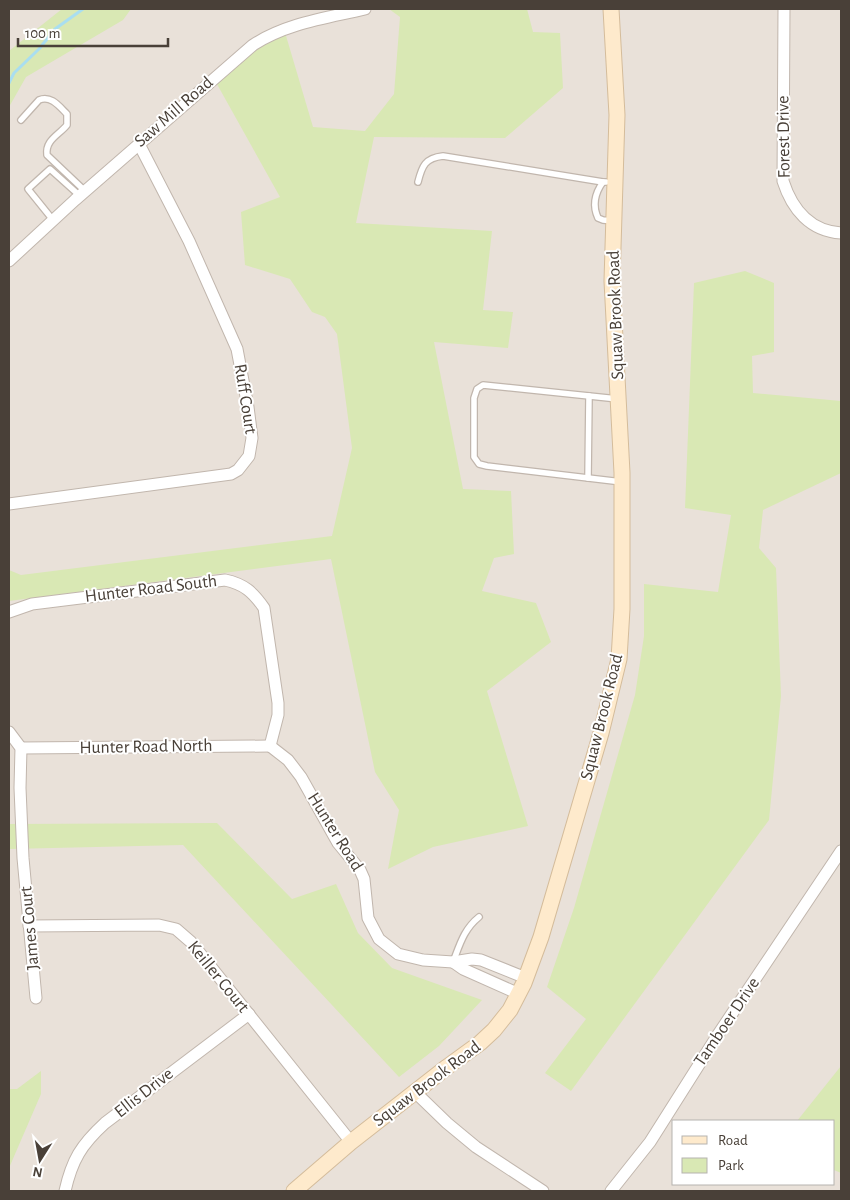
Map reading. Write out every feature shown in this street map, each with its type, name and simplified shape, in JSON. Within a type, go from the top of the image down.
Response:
[{"type":"street","name":"Saw Mill Road","points":[[9,261],[234,60],[264,38],[299,24],[365,9]]},
{"type":"street","name":"Squaw Brook Road","points":[[294,1191],[351,1142],[480,1043],[494,1030],[510,1010],[526,978],[563,865],[610,698],[619,658],[622,609],[622,482],[612,281],[613,221],[609,182],[617,115],[611,9]]},
{"type":"street","name":"Forest Drive","points":[[784,9],[783,181],[791,203],[806,220],[825,230],[841,233]]},
{"type":"street","name":"Ruff Court","points":[[9,504],[231,474],[238,470],[249,456],[252,438],[237,349],[189,240],[139,144]]},
{"type":"street","name":"Hunter Road South","points":[[9,612],[32,604],[225,580],[238,582],[257,597],[264,608],[278,703],[278,716],[270,746]]},
{"type":"street","points":[[9,732],[21,748]]},
{"type":"street","name":"Hunter Road","points":[[270,746],[288,760],[300,777],[338,843],[360,870],[364,879],[368,918],[379,939],[398,954],[423,960],[453,962],[472,959],[481,960],[526,978]]},
{"type":"street","name":"Hunter Road North","points":[[21,748],[270,746]]},
{"type":"street","name":"James Court","points":[[21,748],[20,788],[23,858],[36,998]]},
{"type":"street","name":"Tamboer Drive","points":[[611,1191],[650,1142],[719,1033],[841,851]]},
{"type":"street","name":"Keiller Court","points":[[29,926],[159,925],[176,929],[191,942],[351,1142]]},
{"type":"street","name":"Hunter Road","points":[[453,962],[463,969],[519,994]]},
{"type":"street","name":"Ellis Drive","points":[[65,1191],[78,1153],[94,1134],[200,1050],[249,1014]]},
{"type":"street","points":[[415,1092],[447,1123],[476,1147],[543,1191]]},
{"type":"lane","points":[[21,120],[38,100],[42,98],[53,101],[67,114],[67,125],[49,142],[47,147],[48,156],[82,194]]},
{"type":"lane","points":[[418,182],[427,162],[433,157],[442,156],[609,182]]},
{"type":"lane","points":[[53,220],[28,189],[50,169],[82,194]]},
{"type":"lane","points":[[619,399],[483,386],[476,389],[474,398],[474,457],[479,464],[487,466],[622,482]]},
{"type":"lane","points":[[588,478],[589,396]]},
{"type":"lane","points":[[453,962],[464,934],[470,924],[479,917]]},
{"type":"shaded area","points":[[9,9],[841,9],[841,1191],[9,1191]]},
{"type":"green space","points":[[62,9],[131,9],[123,20],[26,77],[9,107],[9,51]]},
{"type":"green space","points":[[389,9],[527,9],[533,32],[560,33],[563,88],[505,138],[374,137],[356,223],[492,231],[483,310],[513,312],[508,348],[434,342],[463,489],[511,491],[514,554],[494,558],[482,591],[536,603],[551,642],[487,691],[528,826],[433,847],[388,869],[399,810],[375,772],[331,559],[9,601],[9,570],[21,575],[332,536],[352,448],[337,334],[325,317],[312,312],[290,279],[245,265],[241,212],[280,197],[213,77],[284,29],[313,127],[365,131],[394,94],[400,17]]},
{"type":"green space","points":[[745,271],[774,283],[774,352],[752,356],[753,393],[841,401],[841,473],[763,510],[759,548],[776,568],[781,696],[769,820],[571,1091],[545,1073],[586,1019],[547,987],[574,908],[635,695],[644,636],[644,584],[718,592],[731,515],[685,508],[694,283]]},
{"type":"green space","points":[[217,823],[292,899],[336,884],[358,933],[392,968],[482,1000],[439,1046],[399,1077],[183,845],[9,849],[9,824]]},
{"type":"green space","points":[[841,1066],[841,1173],[835,1170],[835,1120],[798,1120]]},
{"type":"green space","points":[[41,1071],[41,1094],[9,1168],[9,1089],[17,1089]]},
{"type":"waterway","points":[[9,83],[14,73],[39,49],[55,29],[83,9]]}]
